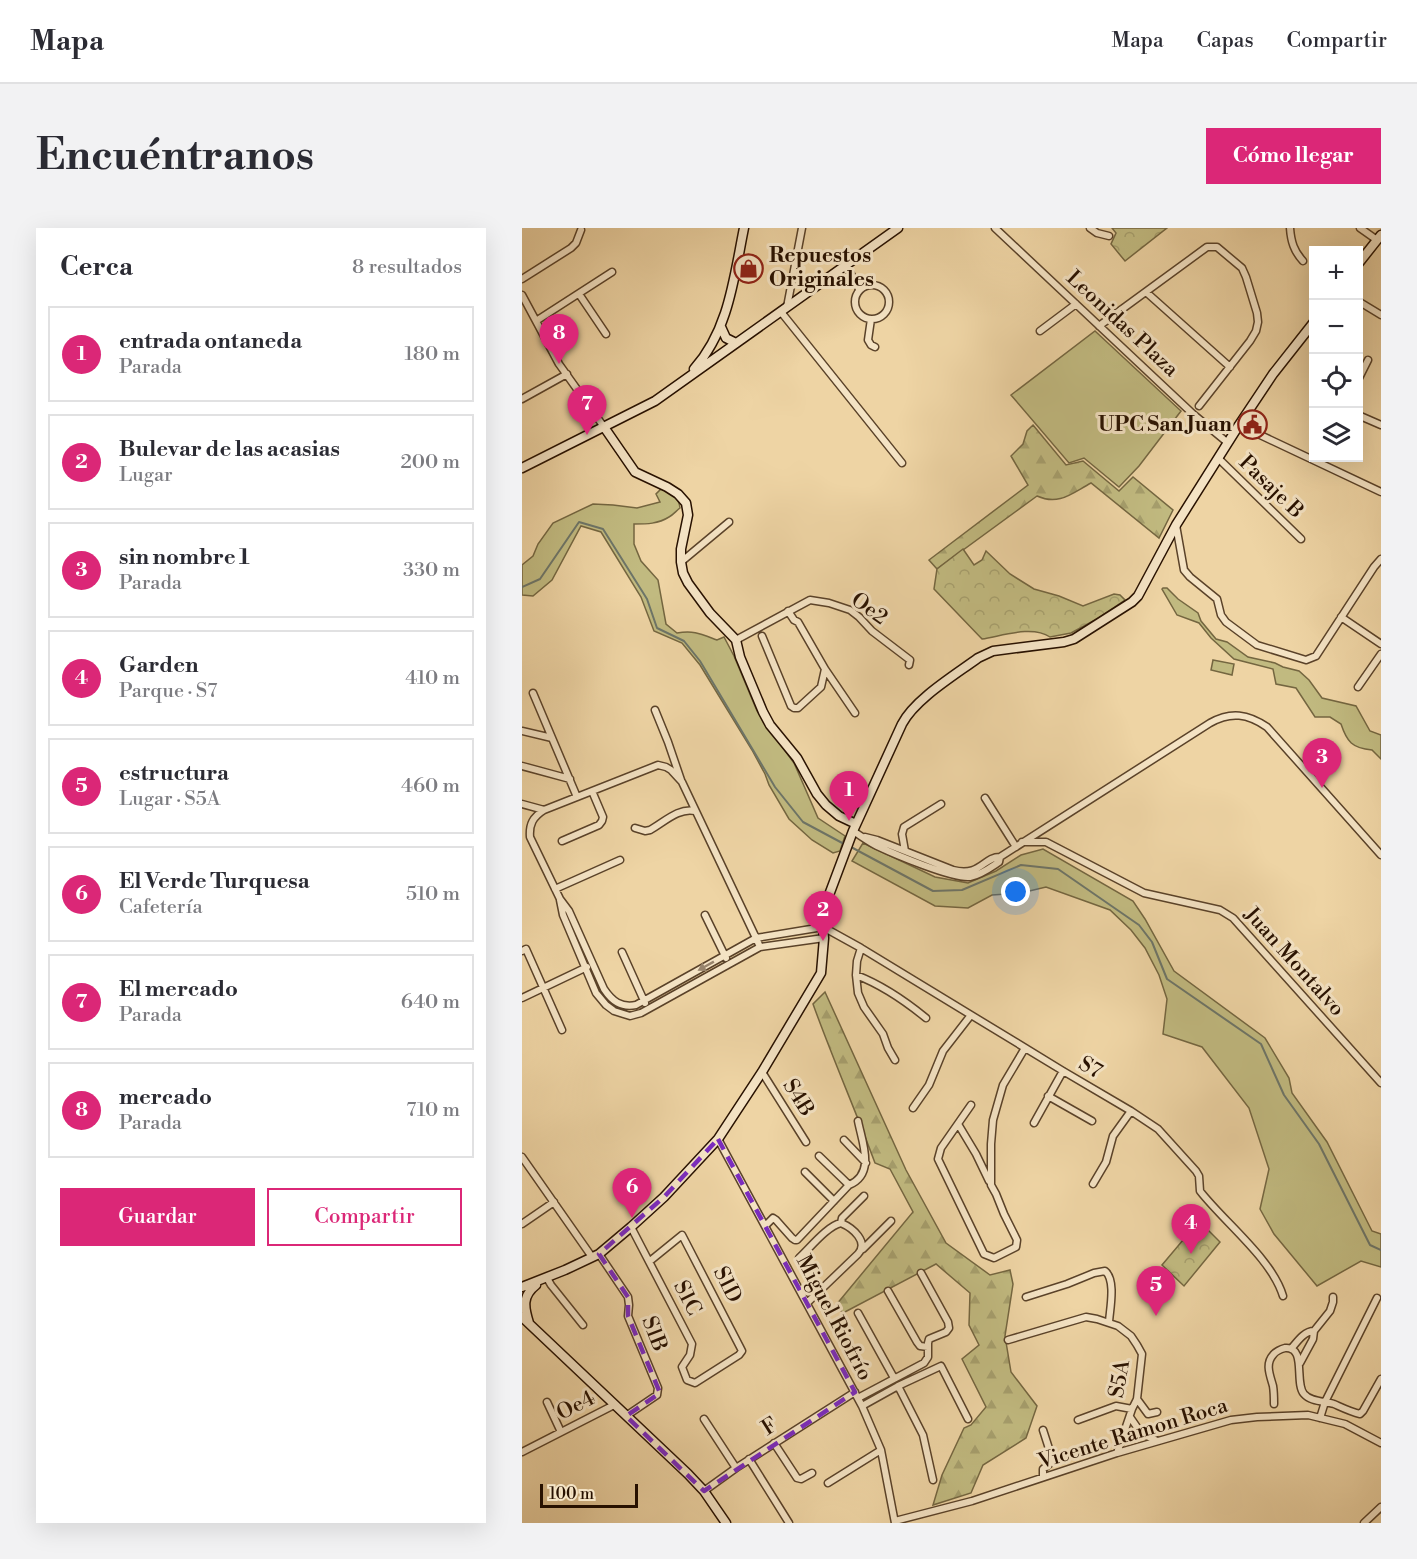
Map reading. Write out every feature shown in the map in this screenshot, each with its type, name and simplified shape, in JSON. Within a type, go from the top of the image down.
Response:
[{"type":"street","points":[[680,384],[703,358],[721,327],[731,292],[744,228]]},
{"type":"street","points":[[784,310],[802,228]]},
{"type":"street","points":[[522,468],[655,401],[898,228]]},
{"type":"street","name":"Leonidas Plaza","points":[[995,228],[1193,414],[1228,443]]},
{"type":"street","points":[[1090,228],[1097,233],[1109,236]]},
{"type":"street","points":[[1290,228],[1290,241],[1303,261]]},
{"type":"street","points":[[1360,228],[1379,238],[1363,259]]},
{"type":"street","points":[[522,279],[571,248],[576,243],[581,230]]},
{"type":"street","points":[[1099,326],[1207,247],[1217,247],[1242,268],[1250,288],[1258,322],[1250,341],[1199,406]]},
{"type":"street","points":[[846,266],[859,289]]},
{"type":"street","points":[[536,321],[612,272]]},
{"type":"street","points":[[871,284],[882,288],[887,293],[889,305],[887,311],[877,319],[871,320],[861,316],[854,306],[859,289],[871,284]]},
{"type":"street","points":[[1146,292],[1230,367]]},
{"type":"street","points":[[579,294],[606,334]]},
{"type":"street","points":[[522,295],[567,374],[635,472],[667,487],[686,503],[688,515],[681,549],[681,562],[688,584],[736,640],[754,694],[770,725],[797,758],[826,805],[853,831],[875,845],[941,872],[961,877],[973,877],[999,862],[1000,857]]},
{"type":"street","points":[[1040,332],[1076,304]]},
{"type":"street","points":[[1363,304],[1381,315]]},
{"type":"street","points":[[784,310],[902,463]]},
{"type":"street","points":[[871,320],[868,340],[871,345],[875,346]]},
{"type":"street","points":[[721,327],[726,338],[736,343]]},
{"type":"street","points":[[522,1287],[596,1256],[664,1197],[718,1139],[762,1072],[821,973],[823,927],[829,895],[853,831],[909,712],[985,654],[1074,639],[1132,602],[1138,596],[1176,525],[1239,425],[1273,374],[1309,328]]},
{"type":"street","points":[[1363,371],[1368,360]]},
{"type":"street","points":[[522,399],[567,374]]},
{"type":"street","points":[[1363,417],[1381,425]]},
{"type":"street","points":[[1239,425],[1309,455]]},
{"type":"street","name":"Pasaje B","points":[[1219,459],[1300,539]]},
{"type":"street","points":[[1325,462],[1381,492]]},
{"type":"street","points":[[681,562],[729,522]]},
{"type":"street","points":[[1176,525],[1186,573],[1217,599],[1221,615],[1226,622],[1257,645],[1306,660],[1316,656],[1381,559]]},
{"type":"street","name":"Oe2","points":[[736,640],[810,600],[830,603],[850,610],[872,632],[910,660],[909,665]]},
{"type":"street","points":[[791,609],[794,620],[798,622],[825,669],[855,713]]},
{"type":"street","points":[[1341,617],[1381,644]]},
{"type":"street","points":[[762,636],[791,706],[794,708],[798,708],[827,683],[836,685]]},
{"type":"street","points":[[1358,687],[1381,654]]},
{"type":"street","points":[[821,687],[825,669]]},
{"type":"street","points":[[533,693],[577,797]]},
{"type":"street","points":[[655,710],[682,782],[760,946]]},
{"type":"street","points":[[865,837],[961,872],[973,871],[995,857],[1000,857],[1210,723],[1227,715],[1236,715],[1257,720],[1267,727],[1381,855]]},
{"type":"street","points":[[522,731],[552,738]]},
{"type":"street","points":[[682,782],[671,770],[658,765],[544,810],[534,818],[530,829],[530,837],[611,999],[617,1004],[636,1005],[756,938],[823,927]]},
{"type":"street","points":[[522,766],[570,779]]},
{"type":"street","points":[[561,841],[599,825],[602,821],[603,817],[592,791]]},
{"type":"street","points":[[985,798],[1016,847]]},
{"type":"street","points":[[522,804],[544,810]]},
{"type":"street","points":[[905,851],[902,834],[904,827],[941,804]]},
{"type":"street","points":[[635,828],[650,830],[681,811],[695,811]]},
{"type":"street","name":"Juan Montalvo","points":[[1022,842],[1046,842],[1144,893],[1212,907],[1227,913],[1381,1083]]},
{"type":"street","points":[[555,889],[620,860]]},
{"type":"street","points":[[560,899],[562,915],[596,993],[614,1011],[630,1016],[640,1013],[760,946],[824,938]]},
{"type":"street","points":[[705,915],[729,964]]},
{"type":"street","name":"S7","points":[[823,927],[1158,1129],[1196,1171],[1199,1176],[1200,1191],[1266,1264],[1283,1296]]},
{"type":"street","points":[[577,948],[584,946]]},
{"type":"street","points":[[861,948],[856,975],[858,993],[864,1007],[884,1035],[895,1060]]},
{"type":"street","points":[[522,951],[526,949],[562,1030]]},
{"type":"street","points":[[621,952],[649,1008]]},
{"type":"street","points":[[522,998],[593,965]]},
{"type":"street","points":[[856,975],[886,989],[926,1018]]},
{"type":"street","points":[[682,979],[687,987]]},
{"type":"street","points":[[913,1108],[928,1085],[944,1051],[971,1015]]},
{"type":"street","points":[[991,1185],[993,1120],[1003,1085],[1024,1048]]},
{"type":"street","points":[[1034,1123],[1063,1071]]},
{"type":"street","name":"S4B","points":[[762,1072],[806,1142]]},
{"type":"street","points":[[1048,1096],[1092,1121]]},
{"type":"street","points":[[958,1124],[976,1154],[1017,1240],[1016,1247],[994,1258],[984,1254],[938,1159],[941,1149],[958,1124],[971,1105]]},
{"type":"street","points":[[1093,1184],[1106,1162],[1113,1136],[1131,1111]]},
{"type":"street","points":[[765,1226],[773,1218],[792,1238],[797,1240],[849,1185],[865,1172],[866,1163],[858,1121]]},
{"type":"street","name":"Miguel Riofrío","points":[[718,1139],[862,1406],[881,1450],[895,1522]]},
{"type":"street","points":[[844,1140],[866,1163]]},
{"type":"street","points":[[976,1154],[982,1156],[991,1151]]},
{"type":"street","points":[[819,1156],[849,1185]]},
{"type":"street","name":"S1B","points":[[522,1157],[628,1298],[628,1316],[658,1388],[657,1395],[626,1416]]},
{"type":"street","points":[[806,1172],[834,1201]]},
{"type":"street","points":[[841,1223],[842,1218],[864,1196]]},
{"type":"street","points":[[522,1224],[554,1202]]},
{"type":"street","points":[[807,1303],[891,1221]]},
{"type":"street","points":[[799,1258],[836,1224],[841,1223],[858,1237],[862,1249]]},
{"type":"street","name":"S1C","points":[[632,1227],[692,1344],[690,1355],[682,1368],[687,1380],[691,1382]]},
{"type":"street","name":"S1D","points":[[650,1261],[682,1235],[742,1351],[695,1383],[691,1382]]},
{"type":"street","points":[[1026,1297],[1105,1271],[1111,1282],[1109,1322]]},
{"type":"street","name":"F","points":[[704,1491],[774,1443],[856,1395],[924,1362],[928,1357],[929,1339],[950,1328],[921,1273]]},
{"type":"street","points":[[529,1324],[524,1306],[525,1298],[531,1288],[548,1278]]},
{"type":"street","points":[[548,1278],[583,1325]]},
{"type":"street","points":[[888,1292],[917,1342],[920,1346],[928,1347]]},
{"type":"street","points":[[1299,1363],[1313,1339],[1314,1331],[1329,1311],[1333,1297]]},
{"type":"street","points":[[1320,1418],[1325,1402],[1377,1298]]},
{"type":"street","points":[[858,1313],[894,1378]]},
{"type":"street","points":[[522,1317],[688,1474],[704,1491],[726,1523]]},
{"type":"street","name":"S5A","points":[[1008,1340],[1086,1317],[1109,1322],[1131,1336],[1142,1354],[1137,1399],[1117,1453]]},
{"type":"street","points":[[1291,1349],[1305,1333],[1314,1331]]},
{"type":"street","points":[[1274,1404],[1274,1388],[1268,1365],[1271,1356],[1285,1348],[1297,1354],[1300,1388],[1304,1394],[1316,1401],[1360,1414],[1364,1411],[1381,1379]]},
{"type":"street","points":[[862,1406],[940,1366],[968,1419]]},
{"type":"street","points":[[898,1386],[923,1435],[933,1480]]},
{"type":"street","points":[[1137,1399],[1148,1414],[1157,1412]]},
{"type":"street","points":[[547,1402],[561,1432]]},
{"type":"street","name":"Oe4","points":[[522,1452],[614,1405]]},
{"type":"street","points":[[1078,1420],[1116,1406],[1132,1409]]},
{"type":"street","name":"Vicente Ramon Roca","points":[[895,1522],[972,1501],[1117,1453],[1231,1420],[1308,1415],[1345,1424],[1381,1443]]},
{"type":"street","points":[[1130,1416],[1141,1433],[1157,1441]]},
{"type":"street","points":[[704,1419],[736,1468]]},
{"type":"street","points":[[1043,1430],[1053,1461],[1043,1469],[1043,1477]]},
{"type":"street","points":[[774,1443],[797,1478],[801,1479],[812,1473]]},
{"type":"street","points":[[828,1483],[881,1450]]},
{"type":"street","points":[[749,1459],[789,1523]]},
{"type":"street","points":[[1364,1523],[1381,1507]]},
{"type":"highlighted area","points":[[718,1139],[855,1392],[704,1491],[626,1416],[660,1393],[628,1316],[628,1297],[599,1254],[664,1197]]},
{"type":"green space","points":[[1112,228],[1167,228],[1125,261],[1111,244],[1116,233]]},
{"type":"green space","points":[[1095,331],[1181,411],[1139,466],[1119,487],[1084,458],[1069,463],[1011,395]]},
{"type":"green space","points":[[1033,425],[1066,465],[1083,461],[1119,491],[1133,477],[1173,510],[1159,538],[1091,483],[1059,499],[1052,500],[1037,496],[937,569],[929,560],[1028,485],[1011,456],[1023,444],[1027,431]]},
{"type":"green space","points":[[661,489],[674,496],[680,508],[661,521],[634,524],[634,544],[641,561],[658,580],[666,624],[677,633],[693,632],[717,640],[724,637],[757,711],[794,763],[818,818],[845,836],[840,851],[833,853],[812,840],[789,819],[752,750],[700,665],[682,643],[654,631],[641,597],[601,532],[581,526],[552,580],[533,596],[522,595],[522,565],[533,556],[538,544],[553,523],[593,504],[637,508],[660,502],[656,494]]},
{"type":"green space","points":[[963,549],[974,565],[982,560],[986,551],[1010,574],[1034,589],[1083,606],[1114,594],[1120,595],[1125,600],[1071,633],[1050,637],[1035,632],[1026,632],[982,639],[934,589],[937,569]]},
{"type":"green space","points":[[1163,588],[1167,588],[1198,613],[1201,621],[1216,639],[1227,642],[1248,657],[1299,671],[1322,698],[1356,706],[1370,731],[1381,735],[1381,759],[1372,750],[1360,748],[1351,743],[1341,724],[1330,717],[1315,717],[1296,688],[1276,684],[1273,669],[1234,659],[1211,638],[1199,623],[1177,615]]},
{"type":"green space","points":[[1213,660],[1234,664],[1232,675],[1211,670]]},
{"type":"green space","points":[[863,843],[935,877],[968,883],[996,871],[1021,855],[1043,849],[1133,901],[1174,971],[1265,1038],[1289,1078],[1292,1093],[1327,1142],[1372,1231],[1381,1234],[1381,1267],[1361,1261],[1317,1286],[1274,1234],[1260,1209],[1269,1169],[1249,1108],[1202,1047],[1163,1034],[1167,999],[1159,975],[1145,948],[1131,930],[1110,910],[1046,887],[1021,893],[992,895],[968,908],[935,906],[852,861]]},
{"type":"green space","points":[[825,992],[906,1170],[946,1243],[990,1275],[1010,1270],[1013,1284],[1005,1336],[1011,1372],[1037,1406],[1026,1438],[983,1465],[971,1493],[933,1505],[942,1475],[964,1428],[971,1425],[986,1407],[962,1359],[979,1345],[969,1325],[970,1293],[936,1264],[843,1313],[836,1305],[913,1212],[890,1169],[875,1163],[813,1004]]},
{"type":"green space","points":[[1199,1221],[1220,1242],[1184,1286],[1162,1265]]},
{"type":"waterway","points":[[522,587],[540,579],[579,522],[603,529],[647,599],[657,628],[684,641],[700,661],[775,787],[803,822],[846,845]]},
{"type":"waterway","points":[[851,847],[933,891],[962,890],[1021,865],[1058,869],[1139,925],[1152,942],[1167,979],[1261,1044],[1284,1095],[1319,1144],[1370,1245],[1381,1250]]},
{"type":"place","name":"Repuestos Originales","points":[[748,268]]},
{"type":"place","name":"mercado","points":[[559,364]]},
{"type":"place","name":"UPC San Juan","points":[[1253,425]]},
{"type":"place","name":"El mercado","points":[[587,435]]},
{"type":"place","name":"sin nombre 1","points":[[1322,788]]},
{"type":"place","name":"entrada ontaneda","points":[[849,821]]},
{"type":"place","name":"Bulevar de las acasias","points":[[823,941]]},
{"type":"place","name":"El Verde Turquesa","points":[[632,1218]]},
{"type":"place","name":"Garden","points":[[1191,1254]]},
{"type":"place","name":"estructura","points":[[1156,1316]]}]
